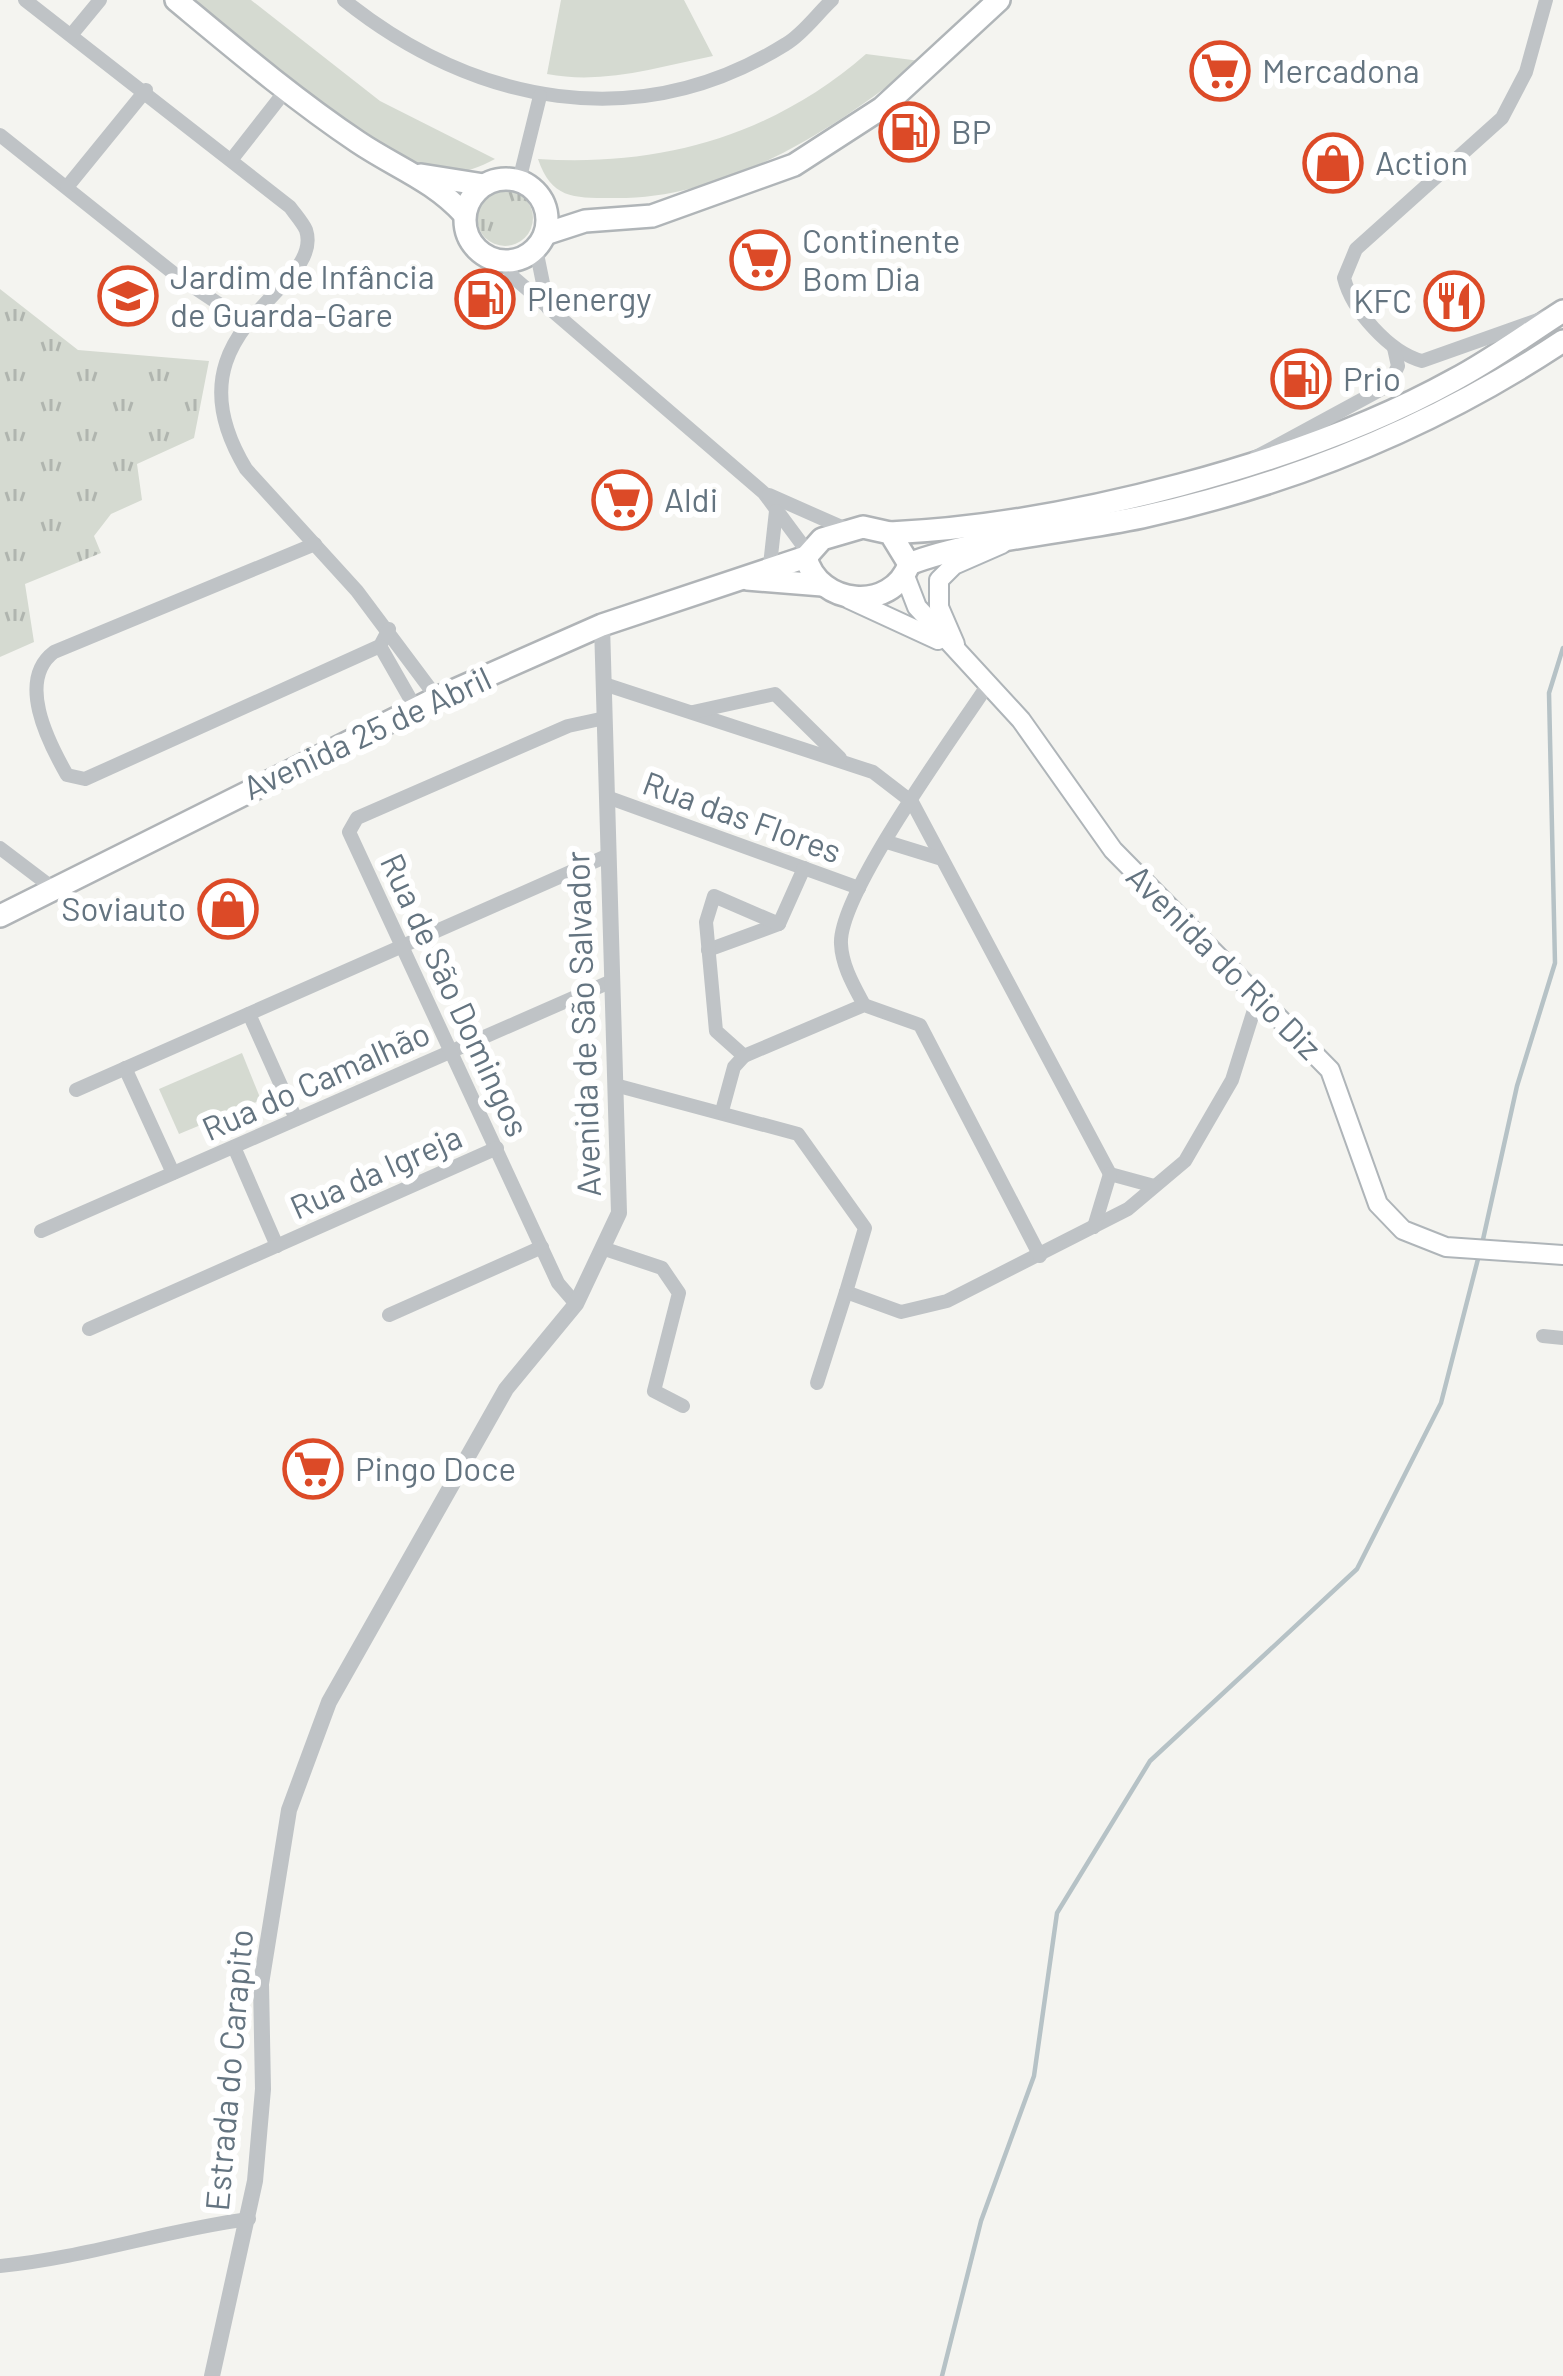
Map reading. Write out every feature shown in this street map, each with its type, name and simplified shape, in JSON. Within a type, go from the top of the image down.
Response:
[{"type":"main road","points":[[176,0],[362,146],[421,175],[464,214],[472,244],[506,262],[585,221],[652,215],[794,165],[882,108],[999,0]]},
{"type":"main road","points":[[421,175],[484,185],[519,181],[544,205],[585,209],[705,198]]},
{"type":"main road","points":[[464,214],[484,185]]},
{"type":"main road","points":[[540,241],[544,205]]},
{"type":"main road","points":[[1562,311],[1455,380],[1381,416],[1249,463],[1083,505],[890,533],[846,530],[807,554],[822,585],[844,596],[872,598],[907,570],[1002,544],[1147,515],[1306,470],[1449,410],[1563,341]]},
{"type":"main road","points":[[890,533],[907,570]]},
{"type":"main road","points":[[955,652],[939,607],[939,580],[954,565],[1002,544]]},
{"type":"main road","name":"Avenida 25 de Abril","points":[[0,916],[437,698],[602,625],[746,579],[807,554]]},
{"type":"main road","name":"Avenida do Rio Diz","points":[[907,570],[916,607],[989,683],[1113,850],[1330,1070],[1378,1204],[1402,1231],[1446,1247],[1563,1255]]},
{"type":"main road","name":"Avenida 25 de Abril","points":[[746,579],[822,585]]},
{"type":"main road","name":"Avenida do Rio Diz","points":[[844,596],[955,652]]},
{"type":"street","points":[[25,0],[232,159],[290,207],[307,232],[305,254],[293,275],[246,322],[221,364],[227,438],[246,469],[389,629],[437,698]]},
{"type":"street","points":[[72,34],[100,0]]},
{"type":"street","points":[[344,0],[415,51],[458,72],[540,96],[632,98],[704,82],[788,43],[832,0]]},
{"type":"street","points":[[1249,463],[1270,446],[1393,382],[1398,366],[1394,348],[1348,292],[1346,264],[1356,249],[1502,118],[1526,72],[1546,0]]},
{"type":"street","points":[[67,187],[146,90]]},
{"type":"street","points":[[232,159],[286,90]]},
{"type":"street","points":[[519,181],[540,96]]},
{"type":"street","points":[[0,135],[177,276],[246,322]]},
{"type":"street","points":[[540,241],[548,308]]},
{"type":"street","points":[[506,262],[513,277],[764,493],[807,554]]},
{"type":"street","points":[[1394,348],[1429,362],[1491,332],[1562,311]]},
{"type":"street","points":[[764,493],[846,530]]},
{"type":"street","points":[[770,566],[776,511]]},
{"type":"street","points":[[314,544],[54,652],[37,665],[33,682],[67,775],[85,778],[380,646],[389,629]]},
{"type":"street","name":"Avenida de São Salvador","points":[[329,1702],[506,1389],[576,1304],[619,1213],[602,625]]},
{"type":"street","points":[[380,646],[416,709]]},
{"type":"street","points":[[989,683],[860,888],[840,940],[848,976],[864,1005],[920,1025],[1040,1256]]},
{"type":"street","points":[[604,684],[873,772],[912,802],[1110,1174],[1094,1227]]},
{"type":"street","points":[[691,712],[776,694],[844,762]]},
{"type":"street","name":"Rua de São Domingos","points":[[576,1304],[558,1282],[349,832],[357,818],[568,726],[604,718]]},
{"type":"street","name":"Rua das Flores","points":[[607,796],[860,888]]},
{"type":"street","points":[[887,842],[942,859]]},
{"type":"street","points":[[0,848],[54,889]]},
{"type":"street","points":[[76,1090],[609,855]]},
{"type":"street","points":[[708,950],[779,924],[804,868]]},
{"type":"street","points":[[743,1056],[716,1031],[706,922],[713,896],[779,924]]},
{"type":"street","name":"Rua do Camalhão","points":[[41,1232],[612,980]]},
{"type":"street","points":[[846,1292],[901,1312],[947,1301],[1094,1227],[1154,1186],[1185,1161],[1232,1079],[1259,994]]},
{"type":"street","points":[[722,1112],[734,1067],[743,1056],[864,1005]]},
{"type":"street","points":[[249,1014],[296,1119]]},
{"type":"street","points":[[125,1068],[173,1173]]},
{"type":"street","points":[[615,1085],[798,1134],[854,1207],[866,1228],[817,1383]]},
{"type":"street","name":"Rua da Igreja","points":[[234,1147],[277,1246]]},
{"type":"street","name":"Rua da Igreja","points":[[89,1329],[497,1148]]},
{"type":"street","points":[[1110,1174],[1154,1186]]},
{"type":"street","points":[[389,1315],[542,1247]]},
{"type":"street","points":[[602,1249],[662,1268],[679,1293],[654,1391],[683,1406]]},
{"type":"street","points":[[1543,1336],[1563,1337]]},
{"type":"street","name":"Estrada do Carapito","points":[[212,2376],[249,2219],[263,2089],[261,1984],[289,1810],[329,1702]]},
{"type":"street","points":[[0,2266],[70,2259],[168,2229],[249,2219]]},
{"type":"green space","points":[[194,0],[251,0],[380,101],[495,159],[465,171],[433,171],[370,144],[306,99]]},
{"type":"green space","points":[[561,0],[684,0],[713,56],[610,76],[547,74]]},
{"type":"green space","points":[[866,54],[920,61],[814,135],[736,174],[695,188],[653,196],[574,196],[550,182],[538,159],[628,158],[713,140],[792,106]]},
{"type":"green space","points":[[505,190],[525,198],[533,218],[525,238],[505,246],[485,238],[477,218],[485,198]]},
{"type":"green space","points":[[0,289],[78,350],[209,361],[194,438],[137,464],[142,500],[111,514],[94,536],[101,553],[25,584],[34,642],[0,657]]},
{"type":"green space","points":[[242,1053],[261,1100],[179,1134],[159,1089]]},
{"type":"waterway","points":[[1482,1244],[1517,1086],[1555,963],[1549,693],[1563,648]]},
{"type":"waterway","points":[[942,2376],[981,2221],[1034,2076],[1057,1913],[1150,1761],[1357,1569],[1441,1403],[1479,1255]]},
{"type":"place","name":"Mercadona","points":[[1220,71]]},
{"type":"place","name":"BP","points":[[909,132]]},
{"type":"place","name":"Action","points":[[1333,163]]},
{"type":"place","name":"Continente Bom Dia","points":[[760,260]]},
{"type":"place","name":"Jardim de Infância de Guarda-Gare","points":[[128,296]]},
{"type":"place","name":"Plenergy","points":[[485,299]]},
{"type":"place","name":"KFC","points":[[1454,301]]},
{"type":"place","name":"Prio","points":[[1301,379]]},
{"type":"place","name":"Aldi","points":[[622,500]]},
{"type":"place","name":"Soviauto","points":[[228,909]]},
{"type":"place","name":"Pingo Doce","points":[[313,1469]]}]
